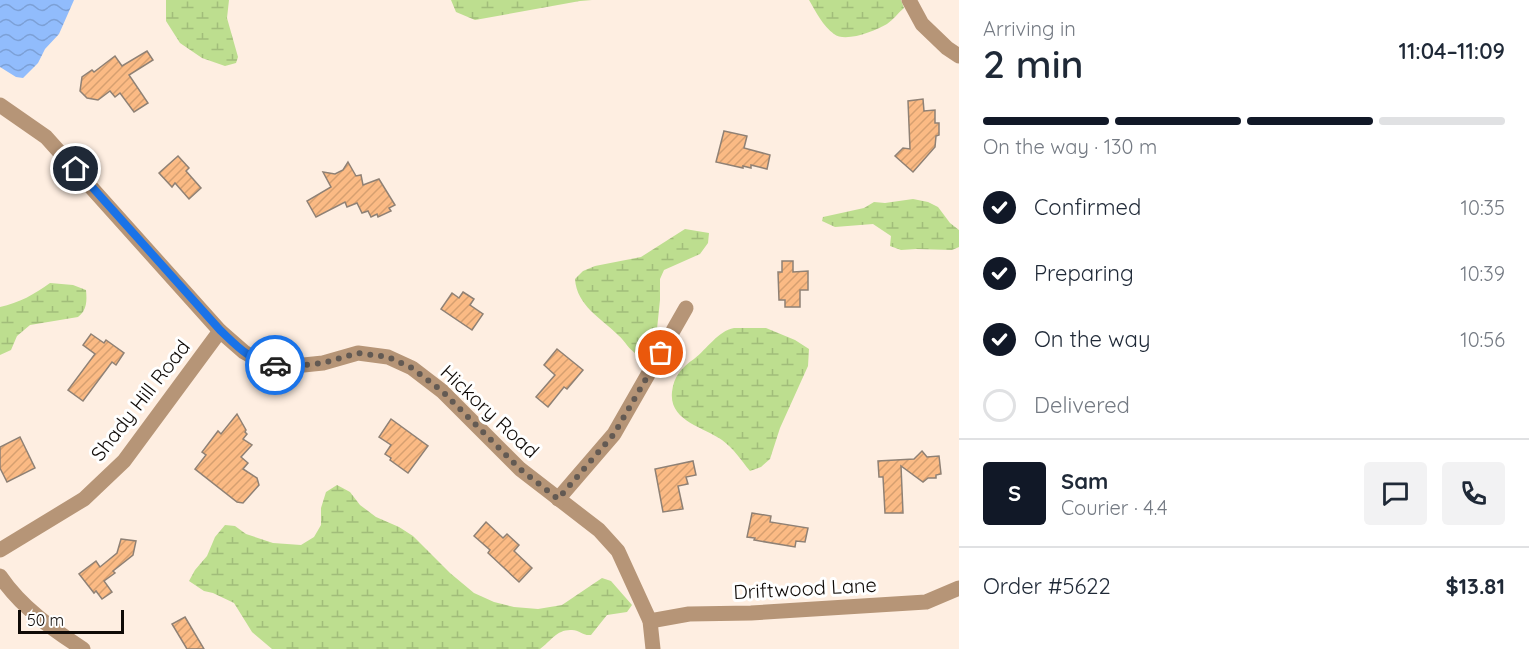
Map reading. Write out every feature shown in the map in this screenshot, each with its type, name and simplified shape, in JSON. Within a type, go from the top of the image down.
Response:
[{"type":"street","points":[[909,0],[922,24],[959,56]]},
{"type":"street","name":"Hickory Road","points":[[0,105],[46,137],[220,330],[243,352],[260,361],[284,367],[323,363],[358,353],[388,357],[412,368],[442,391],[520,469],[600,530],[618,551],[650,621],[653,649]]},
{"type":"street","points":[[558,499],[614,434],[686,308]]},
{"type":"street","name":"Shady Hill Road","points":[[0,550],[84,499],[124,461],[220,330]]},
{"type":"street","points":[[0,576],[9,590],[50,627],[83,649]]},
{"type":"street","name":"Driftwood Lane","points":[[650,621],[689,614],[751,613],[927,602],[959,588]]},
{"type":"green space","points":[[166,0],[229,0],[227,18],[238,57],[236,63],[225,66],[202,58],[180,43],[166,21]]},
{"type":"green space","points":[[451,0],[592,0],[475,20],[456,12]]},
{"type":"green space","points":[[809,0],[901,0],[904,8],[882,27],[868,33],[845,37],[830,31]]},
{"type":"green space","points":[[913,199],[938,207],[950,223],[959,230],[959,247],[952,250],[901,250],[890,246],[891,236],[873,224],[835,227],[822,221],[823,217],[864,208],[874,202],[885,203]]},
{"type":"green space","points":[[685,229],[709,233],[708,243],[700,254],[664,270],[660,279],[657,329],[652,342],[638,355],[585,304],[580,297],[575,279],[583,271],[595,266],[641,257]]},
{"type":"green space","points":[[50,283],[73,285],[86,290],[83,311],[78,317],[30,325],[17,336],[11,350],[0,355],[0,307],[26,298]]},
{"type":"green space","points":[[734,328],[766,328],[795,340],[809,349],[808,366],[780,428],[770,459],[761,467],[750,471],[722,440],[682,417],[673,402],[673,386],[682,369],[718,336]]},
{"type":"green space","points":[[337,485],[350,492],[360,505],[376,517],[413,536],[474,593],[494,602],[538,609],[562,605],[602,578],[611,581],[632,605],[627,612],[607,615],[591,635],[574,630],[562,631],[540,649],[272,649],[252,632],[234,603],[204,591],[189,581],[207,556],[215,537],[225,525],[235,526],[246,534],[273,543],[301,545],[314,537],[321,525],[321,508],[326,492]]},
{"type":"water","points":[[0,0],[74,0],[59,34],[45,49],[38,63],[23,78],[16,77],[0,67]]},
{"type":"building","points":[[147,51],[153,60],[129,75],[148,103],[134,112],[120,93],[115,97],[110,91],[98,100],[87,98],[80,91],[82,77],[92,70],[94,72],[115,56],[122,66]]},
{"type":"building","points":[[923,99],[924,111],[935,110],[935,123],[939,123],[939,135],[936,136],[935,147],[913,172],[895,156],[903,148],[910,149],[908,101]]},
{"type":"building","points":[[724,131],[747,136],[744,148],[770,155],[767,169],[751,165],[751,168],[743,166],[743,168],[716,162]]},
{"type":"building","points":[[178,156],[189,168],[186,171],[201,188],[189,199],[175,183],[172,187],[159,173]]},
{"type":"building","points":[[348,162],[356,176],[361,175],[363,185],[379,179],[395,205],[389,208],[391,211],[378,217],[377,214],[371,217],[368,211],[362,213],[357,203],[347,207],[345,202],[316,217],[307,201],[331,187],[323,172],[335,174],[343,170]]},
{"type":"building","points":[[782,261],[793,261],[793,272],[808,271],[808,290],[800,290],[800,307],[785,307],[785,300],[779,300],[778,272],[782,272]]},
{"type":"building","points":[[463,292],[474,299],[470,305],[483,314],[472,330],[441,309],[452,293],[459,298]]},
{"type":"building","points":[[91,334],[104,343],[106,340],[124,353],[116,365],[112,362],[83,401],[68,390],[95,354],[83,345]]},
{"type":"building","points":[[557,349],[583,370],[567,389],[564,387],[548,407],[536,397],[555,375],[544,365]]},
{"type":"building","points":[[237,414],[247,434],[243,439],[252,445],[241,457],[248,463],[243,469],[257,478],[259,485],[243,503],[237,502],[195,469],[206,455],[202,452],[218,431],[221,434]]},
{"type":"building","points":[[391,419],[428,446],[408,473],[385,454],[391,445],[379,437]]},
{"type":"building","points":[[20,437],[35,468],[7,482],[0,468],[0,447]]},
{"type":"building","points":[[922,451],[927,457],[939,456],[941,474],[923,482],[901,466],[903,513],[885,513],[883,477],[879,477],[878,461],[914,459]]},
{"type":"building","points":[[693,461],[696,475],[686,477],[688,484],[678,486],[683,509],[663,512],[655,469]]},
{"type":"building","points":[[752,513],[771,516],[770,522],[808,528],[805,542],[796,541],[795,547],[747,537]]},
{"type":"building","points":[[486,522],[503,538],[507,534],[519,545],[514,551],[532,568],[519,582],[488,553],[490,550],[474,536]]},
{"type":"building","points":[[121,539],[136,541],[133,555],[104,581],[112,592],[102,599],[96,591],[94,593],[79,574],[96,561],[100,567],[117,553]]},
{"type":"building","points":[[185,617],[204,649],[187,649],[172,624]]},
{"type":"way so far","points":[[275,365],[284,367],[323,363],[358,353],[388,357],[412,368],[442,391],[520,469],[558,499],[614,434],[661,353]]},
{"type":"route","points":[[76,169],[220,330],[243,352],[260,361],[275,365]]}]
